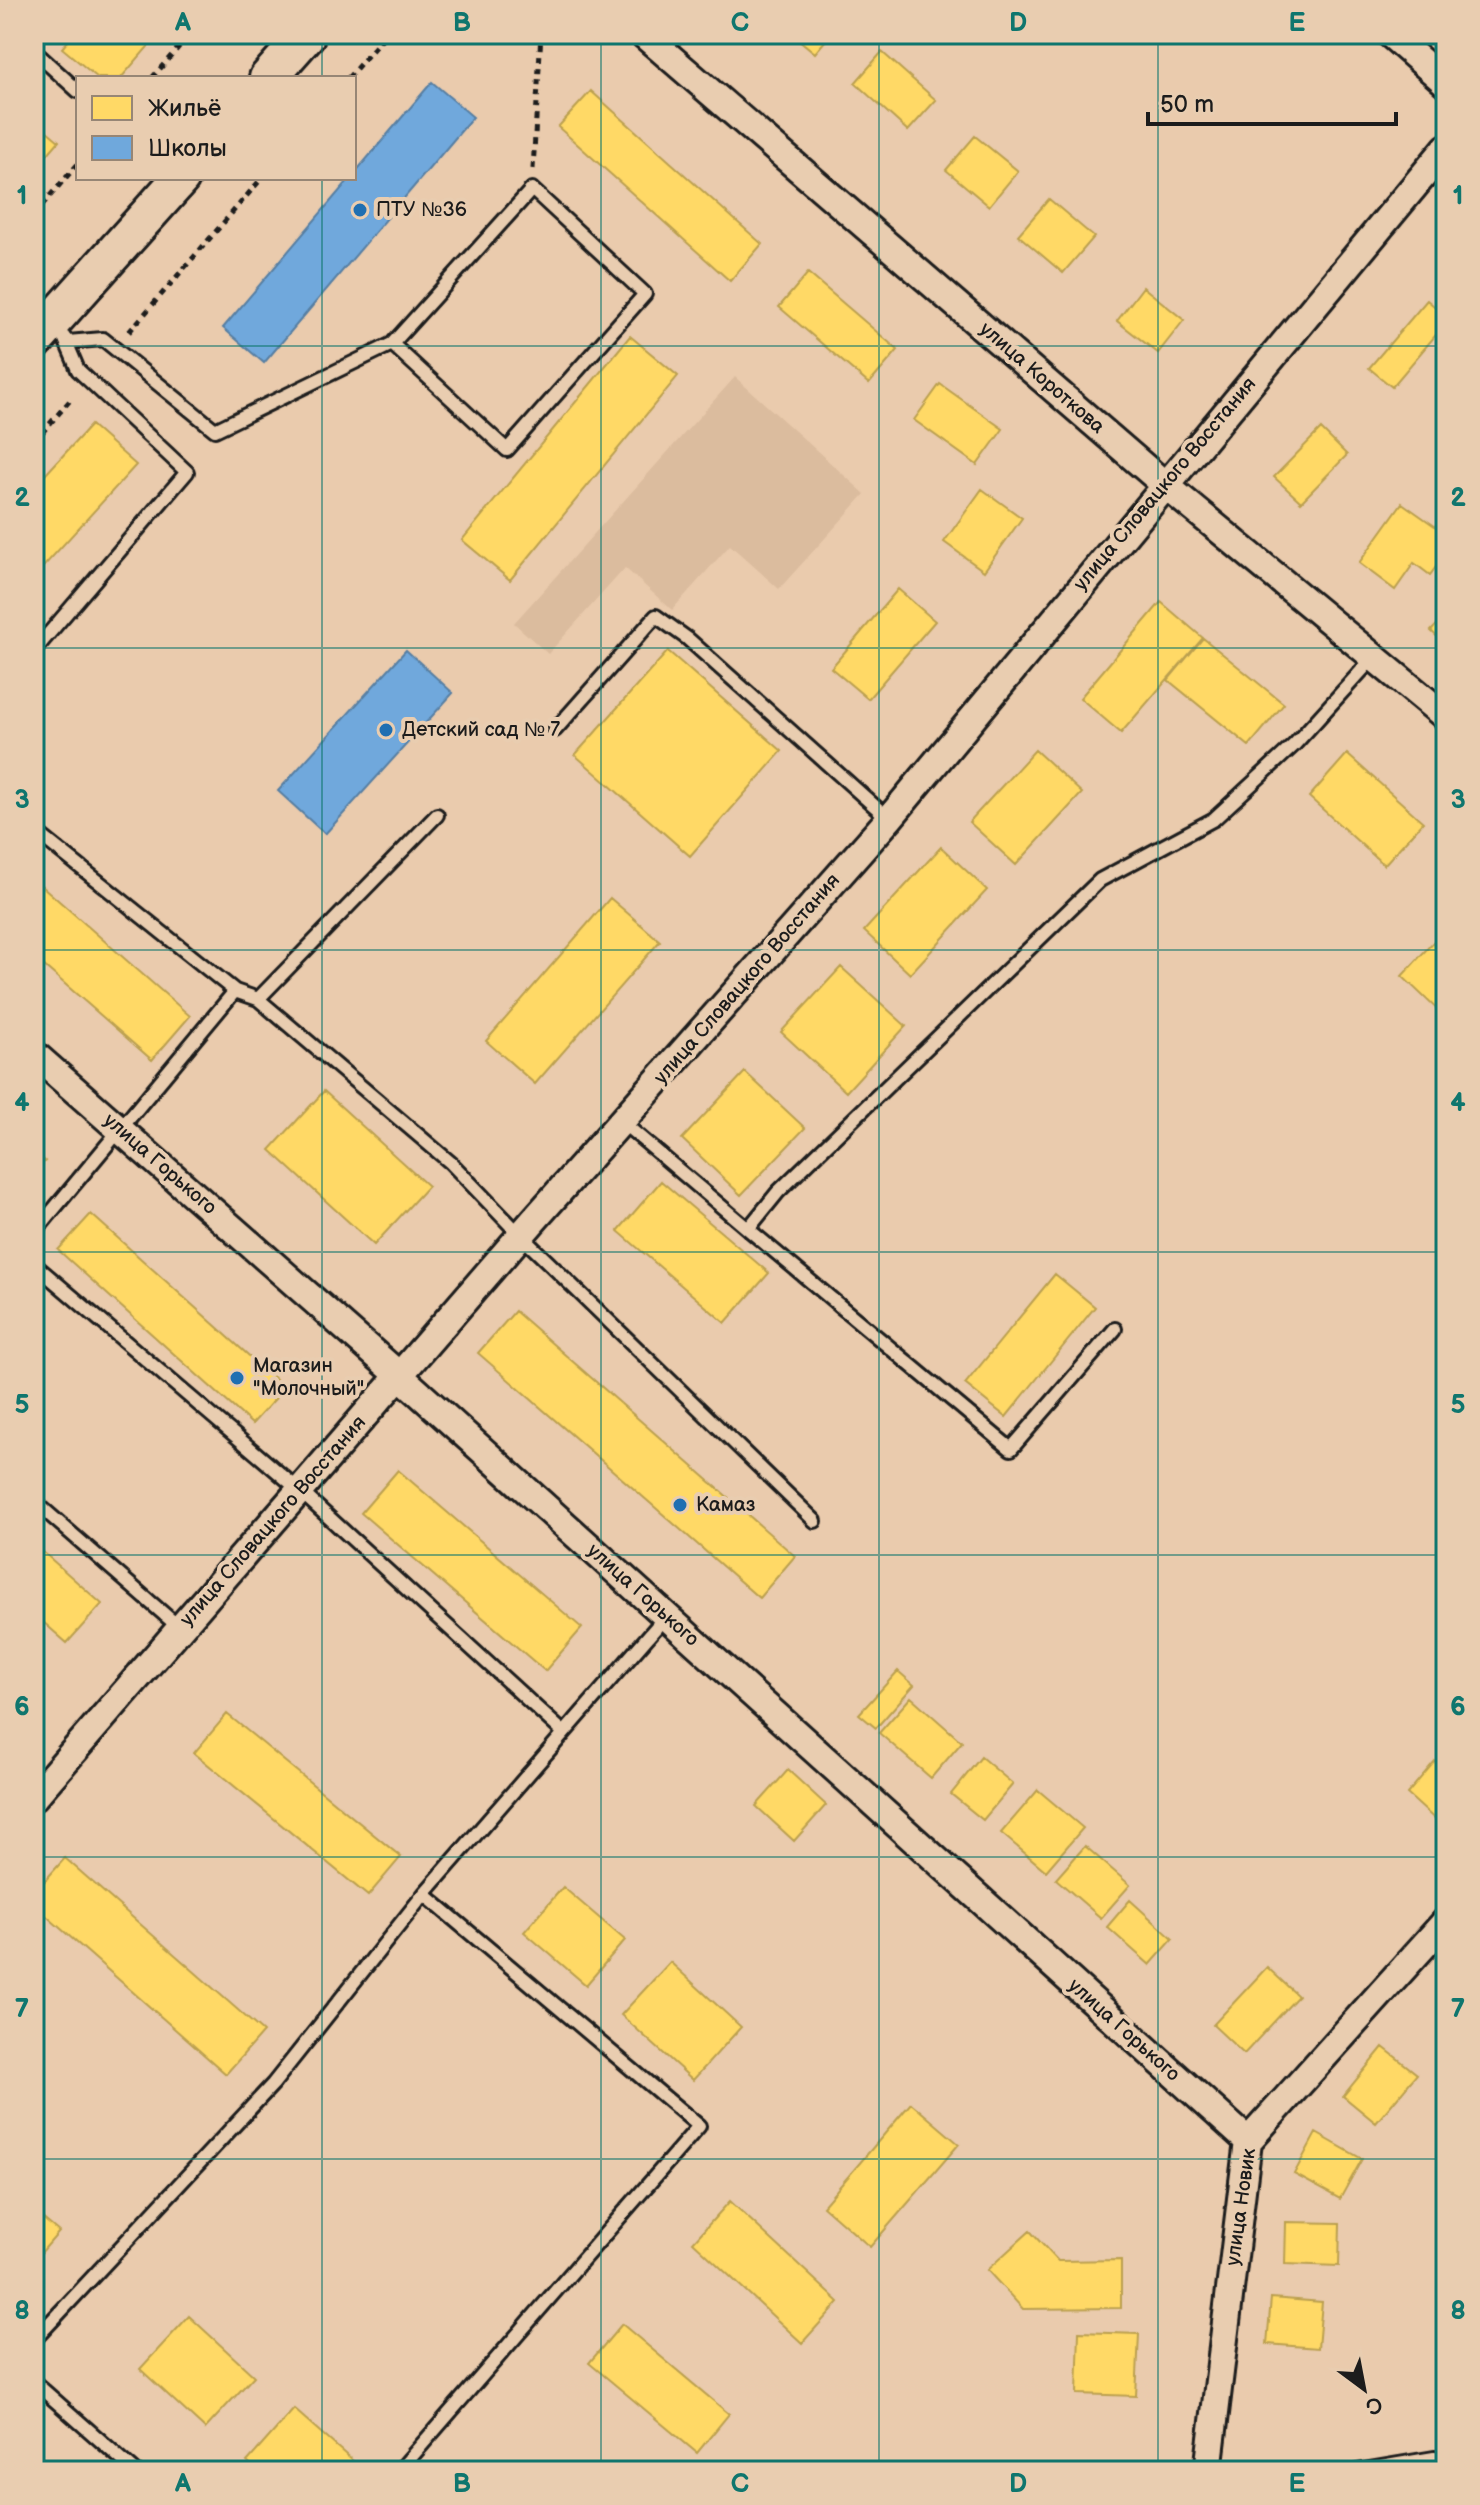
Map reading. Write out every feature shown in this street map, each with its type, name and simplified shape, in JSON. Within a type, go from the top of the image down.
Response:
[{"type":"main road","points":[[270,76],[307,34]]},
{"type":"main road","points":[[51,336],[176,180]]},
{"type":"street","name":"улица Короткова","points":[[643,34],[1164,484],[1446,717]]},
{"type":"street","points":[[1390,34],[1446,83]]},
{"type":"street","name":"улица Словацкого Восстания","points":[[34,1797],[521,1236],[889,819],[1446,148]]},
{"type":"street","name":"улица Горького","points":[[34,1054],[400,1376],[1248,2141]]},
{"type":"street","name":"улица Новик","points":[[1208,2471],[1248,2141],[1446,1921]]},
{"type":"lane","points":[[34,51],[76,89]]},
{"type":"lane","points":[[51,336],[103,339],[215,430],[392,344],[532,189],[645,294],[507,450],[392,344]]},
{"type":"lane","points":[[34,651],[187,472],[78,370],[51,336]]},
{"type":"lane","points":[[555,730],[656,616],[688,639],[889,819]]},
{"type":"lane","points":[[748,1229],[778,1192],[1100,880],[1214,819],[1294,745],[1374,657]]},
{"type":"lane","points":[[258,999],[437,815]]},
{"type":"lane","points":[[34,830],[235,991],[258,999],[451,1163],[521,1236],[815,1521]]},
{"type":"lane","points":[[34,1233],[235,991]]},
{"type":"lane","points":[[622,1122],[1011,1449],[1115,1329]]},
{"type":"lane","points":[[34,1264],[299,1490],[564,1733]]},
{"type":"lane","points":[[34,1501],[180,1628]]},
{"type":"lane","points":[[34,2340],[273,2084],[424,1894],[666,1616]]},
{"type":"lane","points":[[399,2471],[699,2126],[424,1894]]},
{"type":"lane","points":[[34,2382],[135,2471]]},
{"type":"lane","points":[[1357,2471],[1434,2458],[1446,2460]]},
{"type":"path","points":[[154,76],[190,34]]},
{"type":"path","points":[[350,76],[386,34]]},
{"type":"path","points":[[532,189],[541,34]]},
{"type":"path","points":[[34,214],[76,166]]},
{"type":"path","points":[[115,349],[260,180]]},
{"type":"path","points":[[34,442],[88,380]]},
{"type":"shaded area","points":[[735,377],[865,494],[779,589],[730,545],[672,610],[625,568],[548,654],[514,623]]},
{"type":"building: Жильё","points":[[74,34],[159,34],[123,76],[96,76],[62,48]]},
{"type":"building: Жильё","points":[[792,34],[831,34],[815,53]]},
{"type":"building: Жильё","points":[[882,52],[936,100],[908,131],[855,83]]},
{"type":"building: Жильё","points":[[591,91],[762,244],[730,281],[558,127]]},
{"type":"building: Жильё","points":[[34,120],[59,141],[34,170]]},
{"type":"building: Жильё","points":[[975,136],[1018,171],[989,206],[946,170]]},
{"type":"building: Жильё","points":[[1049,199],[1094,237],[1063,273],[1018,235]]},
{"type":"building: Жильё","points":[[808,273],[898,350],[869,384],[779,307]]},
{"type":"building: Жильё","points":[[1143,287],[1184,320],[1158,353],[1117,321]]},
{"type":"building: Жильё","points":[[1427,300],[1446,316],[1446,323],[1392,387],[1369,368]]},
{"type":"building: Жильё","points":[[630,336],[678,376],[510,580],[462,540]]},
{"type":"building: Жильё","points":[[940,384],[1003,429],[977,465],[914,420]]},
{"type":"building: Жильё","points":[[91,425],[136,465],[34,577],[34,487]]},
{"type":"building: Жильё","points":[[1321,429],[1347,455],[1301,502],[1274,477]]},
{"type":"building: Жильё","points":[[982,489],[1022,518],[984,571],[944,542]]},
{"type":"building: Жильё","points":[[1402,503],[1446,534],[1446,553],[1430,575],[1414,563],[1395,590],[1359,563]]},
{"type":"building: Жильё","points":[[898,589],[935,621],[868,699],[831,668]]},
{"type":"building: Жильё","points":[[1161,602],[1203,638],[1121,733],[1080,698]]},
{"type":"building: Жильё","points":[[1446,615],[1446,645],[1431,631]]},
{"type":"building: Жильё","points":[[1203,638],[1284,704],[1249,746],[1168,680]]},
{"type":"building: Жильё","points":[[668,651],[782,751],[690,856],[575,755]]},
{"type":"building: Жильё","points":[[1035,750],[1082,793],[1016,865],[969,822]]},
{"type":"building: Жильё","points":[[1347,754],[1423,822],[1384,865],[1309,797]]},
{"type":"building: Жильё","points":[[941,847],[987,890],[910,974],[864,931]]},
{"type":"building: Жильё","points":[[34,879],[190,1016],[152,1060],[34,957]]},
{"type":"building: Жильё","points":[[610,898],[660,941],[535,1084],[486,1041]]},
{"type":"building: Жильё","points":[[1436,939],[1446,948],[1446,1018],[1402,976]]},
{"type":"building: Жильё","points":[[841,967],[906,1026],[846,1092],[781,1032]]},
{"type":"building: Жильё","points":[[745,1072],[805,1128],[741,1195],[682,1139]]},
{"type":"building: Жильё","points":[[324,1091],[428,1186],[374,1245],[270,1150]]},
{"type":"building: Жильё","points":[[34,1152],[45,1161],[34,1173]]},
{"type":"building: Жильё","points":[[661,1181],[769,1273],[725,1323],[618,1231]]},
{"type":"building: Жильё","points":[[91,1214],[285,1388],[252,1424],[58,1250]]},
{"type":"building: Жильё","points":[[1055,1274],[1095,1307],[1006,1417],[965,1384]]},
{"type":"building: Жильё","points":[[515,1311],[795,1556],[759,1598],[478,1353]]},
{"type":"building: Жильё","points":[[398,1470],[582,1628],[545,1671],[361,1513]]},
{"type":"building: Жильё","points":[[34,1544],[102,1604],[67,1643],[34,1614]]},
{"type":"building: Жильё","points":[[898,1671],[914,1685],[876,1728],[859,1714]]},
{"type":"building: Жильё","points":[[911,1697],[962,1742],[931,1778],[879,1733]]},
{"type":"building: Жильё","points":[[227,1714],[401,1857],[368,1896],[194,1753]]},
{"type":"building: Жильё","points":[[981,1757],[1013,1784],[983,1820],[951,1794]]},
{"type":"building: Жильё","points":[[1435,1761],[1446,1771],[1446,1813],[1438,1822],[1407,1794]]},
{"type":"building: Жильё","points":[[788,1770],[826,1805],[794,1841],[756,1806]]},
{"type":"building: Жильё","points":[[1038,1790],[1083,1828],[1046,1871],[1001,1833]]},
{"type":"building: Жильё","points":[[1085,1846],[1130,1885],[1101,1918],[1056,1879]]},
{"type":"building: Жильё","points":[[65,1858],[263,2032],[226,2074],[34,1905],[34,1893]]},
{"type":"building: Жильё","points":[[563,1887],[625,1940],[586,1985],[524,1932]]},
{"type":"building: Жильё","points":[[1130,1900],[1173,1939],[1150,1965],[1107,1927]]},
{"type":"building: Жильё","points":[[670,1962],[741,2027],[693,2080],[621,2015]]},
{"type":"building: Жильё","points":[[1267,1967],[1298,1996],[1244,2054],[1213,2025]]},
{"type":"building: Жильё","points":[[1383,2047],[1417,2074],[1376,2123],[1343,2096]]},
{"type":"building: Жильё","points":[[911,2103],[959,2144],[870,2247],[823,2206]]},
{"type":"building: Жильё","points":[[1316,2133],[1362,2159],[1340,2199],[1294,2174]]},
{"type":"building: Жильё","points":[[730,2201],[839,2302],[802,2343],[693,2242]]},
{"type":"building: Жильё","points":[[34,2211],[59,2232],[34,2261]]},
{"type":"building: Жильё","points":[[1286,2222],[1340,2223],[1339,2266],[1285,2264]]},
{"type":"building: Жильё","points":[[1030,2231],[1058,2261],[1121,2260],[1121,2308],[1023,2309],[987,2270]]},
{"type":"building: Жильё","points":[[1271,2298],[1322,2302],[1318,2348],[1267,2344]]},
{"type":"building: Жильё","points":[[189,2316],[254,2376],[205,2429],[140,2369]]},
{"type":"building: Жильё","points":[[622,2324],[729,2414],[697,2453],[589,2363]]},
{"type":"building: Жильё","points":[[1079,2332],[1139,2334],[1136,2396],[1077,2394]]},
{"type":"building: Жильё","points":[[294,2409],[361,2471],[257,2471],[247,2462]]},
{"type":"building: Жильё","points":[[34,2451],[57,2471],[34,2471]]},
{"type":"building: Школы","points":[[432,82],[473,117],[264,363],[223,328],[349,180],[356,180],[356,171]]},
{"type":"building: Школы","points":[[406,650],[453,693],[325,834],[278,791]]},
{"type":"place","name":"ПТУ №36","points":[[360,210]]},
{"type":"place","name":"Детский сад № 7","points":[[386,730]]},
{"type":"place","name":"Магазин \"Молочный\"","points":[[237,1378]]},
{"type":"place","name":"Камаз","points":[[680,1505]]}]
